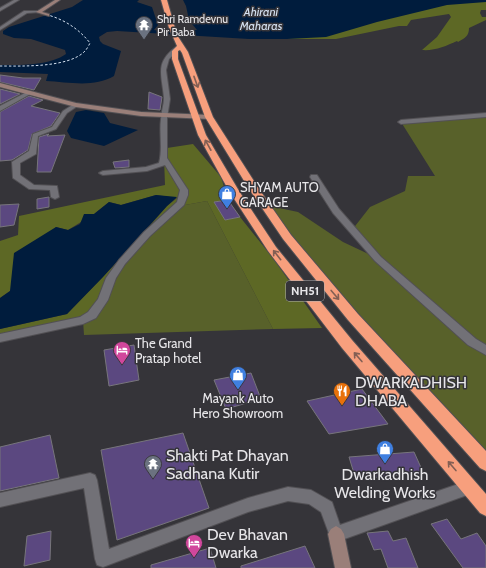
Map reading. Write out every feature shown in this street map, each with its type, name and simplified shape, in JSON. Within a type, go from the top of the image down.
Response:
[{"type":"highway","name":"NH51","points":[[164,0],[178,44],[185,52],[209,118],[254,189],[287,237],[353,317],[486,463]]},
{"type":"highway","name":"NH51","points":[[178,44],[175,51],[175,59],[202,135],[234,191],[272,249],[347,344],[486,506]]},
{"type":"street","points":[[0,10],[17,0]]},
{"type":"street","points":[[38,12],[58,0]]},
{"type":"street","points":[[0,29],[26,12],[38,12],[47,15]]},
{"type":"street","points":[[103,173],[147,169],[162,164],[164,158],[164,115],[167,99],[162,70],[169,55],[178,44]]},
{"type":"street","points":[[0,85],[76,105],[141,114],[209,118]]},
{"type":"street","points":[[0,109],[29,93]]},
{"type":"street","points":[[0,101],[12,102]]},
{"type":"street","points":[[55,197],[54,188],[32,187],[16,176],[16,162],[33,152],[35,135],[54,128],[65,112],[76,105]]},
{"type":"street","points":[[401,122],[486,115]]},
{"type":"street","points":[[0,338],[83,320],[92,315],[103,300],[111,278],[122,262],[153,228],[181,203],[184,196],[184,190],[164,158]]},
{"type":"street","points":[[314,177],[336,211],[378,259],[472,342],[486,351]]},
{"type":"street","points":[[0,500],[90,480],[103,559],[248,505],[288,494],[311,497],[326,507],[336,534],[343,568]]},
{"type":"street","points":[[336,534],[470,487]]},
{"type":"green space","points":[[486,0],[486,10],[481,10],[480,13],[482,17],[486,17],[486,20],[469,28],[466,36],[458,42],[457,41],[431,50],[422,50],[437,37],[451,17],[449,14],[411,20],[407,26],[399,26],[336,39],[249,39],[231,21]]},
{"type":"green space","points":[[486,115],[486,463],[362,327],[265,205],[298,212],[343,242],[377,258],[352,230],[370,207],[405,191],[408,176],[435,176],[401,122]]},
{"type":"green space","points":[[193,144],[221,177],[228,200],[214,202],[225,220],[240,217],[273,258],[322,328],[273,329],[207,201],[174,207],[146,236],[144,232],[167,206],[177,198],[156,195],[121,205],[109,202],[94,214],[68,230],[56,227],[10,291],[0,298],[0,241],[18,235],[19,216],[165,185],[164,158],[167,148]]},
{"type":"green space","points":[[207,201],[273,329],[84,335],[83,320],[105,299],[124,265],[174,207]]},
{"type":"green space","points":[[116,263],[111,278],[92,315],[0,338],[0,329],[67,314]]},
{"type":"water","name":"Ahirani Maharas","points":[[83,0],[139,0],[137,2],[152,7],[158,25],[154,30],[164,32],[197,30],[189,20],[183,0],[486,0],[486,2],[447,5],[377,22],[326,37],[249,39],[117,31],[107,32],[99,37],[100,41],[103,44],[121,51],[114,76],[106,80],[89,83],[72,83],[46,81],[48,74],[0,72],[0,65],[43,63],[66,54],[65,50],[31,39],[14,38],[3,34],[3,31],[9,27],[72,7]]},
{"type":"water","points":[[86,110],[104,113],[110,123],[138,130],[104,146],[71,138],[67,131],[76,112]]},
{"type":"water","points":[[156,195],[177,197],[67,314],[0,329],[0,298],[10,291],[14,253],[56,227],[68,230],[80,224],[84,214],[94,214],[109,202],[121,205]]},
{"type":"building","points":[[0,75],[23,78],[41,78],[34,90],[0,82]]},
{"type":"building","points":[[0,89],[20,94],[0,104]]},
{"type":"building","points":[[149,92],[162,97],[160,110],[148,109]]},
{"type":"building","points":[[29,96],[43,100],[31,106],[60,113],[51,126],[32,134],[28,150],[12,160],[0,161],[0,112]]},
{"type":"building","points":[[49,134],[47,136],[65,135],[51,172],[37,172],[39,137]]},
{"type":"building","points":[[129,160],[129,167],[115,168],[113,162]]},
{"type":"building","points":[[49,197],[49,207],[37,209],[37,199]]},
{"type":"building","name":"SHYAM AUTO GARAGE","points":[[228,200],[240,217],[225,220],[214,202]]},
{"type":"building","points":[[19,204],[14,225],[0,227],[0,205]]},
{"type":"building","name":"The Grand Pratap hotel","points":[[134,345],[139,380],[109,386],[104,350]]},
{"type":"building","name":"Mayank Auto Hero Showroom","points":[[251,373],[261,399],[226,409],[214,380]]},
{"type":"building","name":"DWARKADHISH DHABA","points":[[362,389],[388,424],[329,434],[307,401]]},
{"type":"building","name":"Shakti Pat Dhayan Sadhana Kutir","points":[[183,433],[209,508],[117,540],[101,450]]},
{"type":"building","points":[[50,435],[59,478],[0,491],[0,447]]},
{"type":"building","name":"Dwarkadhish Welding Works","points":[[414,452],[423,472],[356,480],[349,457]]},
{"type":"building","points":[[447,519],[461,539],[477,533],[486,546],[486,568],[463,568],[431,524]]},
{"type":"building","points":[[51,531],[50,560],[24,566],[27,536]]},
{"type":"building","points":[[388,531],[393,541],[406,538],[418,568],[388,568],[381,549],[374,550],[367,533]]},
{"type":"building","points":[[305,546],[315,568],[241,568],[241,566]]},
{"type":"building","name":"Dev Bhavan Dwarka","points":[[210,548],[216,568],[151,568],[151,565]]},
{"type":"ferry route","points":[[0,66],[32,66],[57,63],[78,57],[85,51],[90,43],[81,33],[66,22],[48,15]]},
{"type":"place","name":"Shri Ramdevnu Pir Baba","points":[[144,40]]},
{"type":"place","name":"SHYAM AUTO GARAGE","points":[[227,209]]},
{"type":"place","name":"The Grand Pratap hotel","points":[[122,365]]},
{"type":"place","name":"Mayank Auto Hero Showroom","points":[[238,390]]},
{"type":"place","name":"DWARKADHISH DHABA","points":[[342,406]]},
{"type":"place","name":"Dwarkadhish Welding Works","points":[[385,464]]},
{"type":"place","name":"Shakti Pat Dhayan Sadhana Kutir","points":[[153,479]]},
{"type":"place","name":"Dev Bhavan Dwarka","points":[[194,558]]}]
